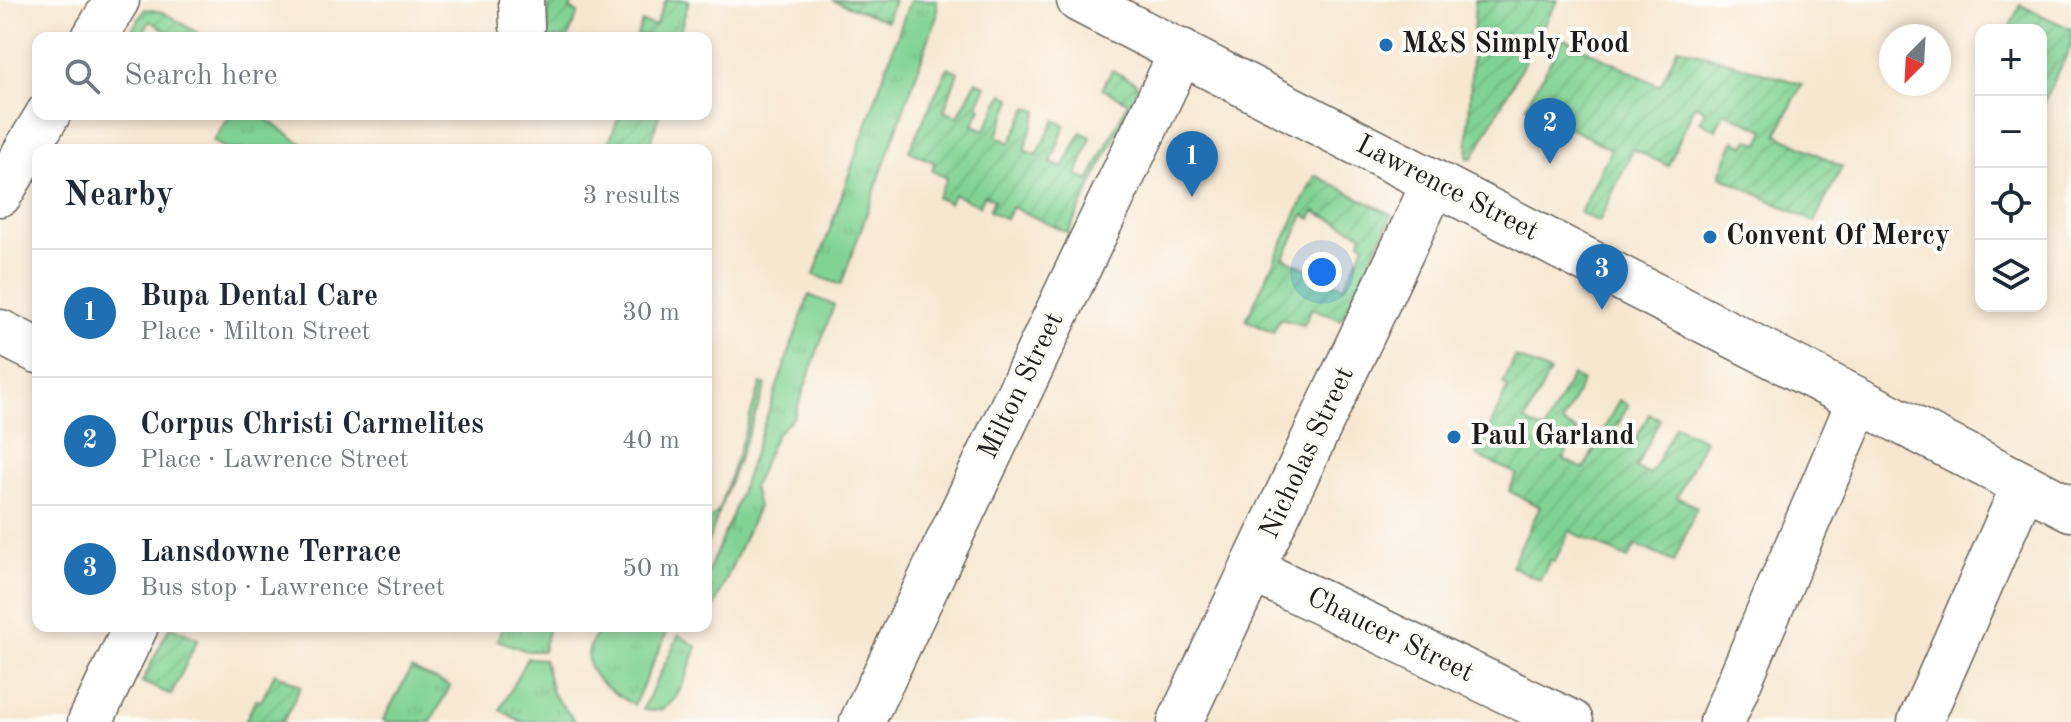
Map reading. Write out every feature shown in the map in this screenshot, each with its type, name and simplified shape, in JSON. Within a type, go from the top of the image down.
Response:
[{"type":"street","points":[[98,32],[117,0]]},
{"type":"street","name":"Lawrence Street","points":[[1095,3],[1434,183],[2071,509]]},
{"type":"street","name":"Milton Street","points":[[862,722],[1182,51]]},
{"type":"street","points":[[0,194],[44,120]]},
{"type":"street","name":"Nicholas Street","points":[[1180,722],[1434,183]]},
{"type":"street","points":[[0,332],[32,348]]},
{"type":"street","points":[[1722,722],[1859,401]]},
{"type":"street","points":[[1920,722],[2024,485]]},
{"type":"street","name":"Chaucer Street","points":[[1253,570],[1571,722]]},
{"type":"street","points":[[90,722],[133,632]]},
{"type":"green space","points":[[548,0],[574,0],[570,9],[578,13],[570,32],[548,32]]},
{"type":"green space","points":[[666,0],[689,0],[680,32],[638,32],[642,22],[655,26]]},
{"type":"green space","points":[[832,0],[894,0],[887,21]]},
{"type":"green space","points":[[910,0],[937,0],[937,16],[841,285],[814,275]]},
{"type":"green space","points":[[1475,0],[1558,0],[1472,159],[1467,157]]},
{"type":"green space","points":[[2020,5],[2071,29],[2071,46],[2047,96],[2047,24],[2011,24]]},
{"type":"green space","points":[[145,9],[163,12],[196,32],[169,32],[150,21],[144,32],[131,32]]},
{"type":"green space","points":[[1563,38],[1660,86],[1678,47],[1802,84],[1777,134],[1842,167],[1814,222],[1720,176],[1734,140],[1745,146],[1748,139],[1759,144],[1765,130],[1724,112],[1716,130],[1700,121],[1705,110],[1695,105],[1668,166],[1633,149],[1599,222],[1580,213],[1611,149],[1526,106]]},
{"type":"green space","points":[[948,67],[958,72],[944,111],[958,117],[976,81],[986,86],[977,105],[981,108],[973,125],[985,130],[1003,94],[1012,99],[997,136],[1010,143],[1028,107],[1038,111],[1024,150],[1037,155],[1055,120],[1065,125],[1051,163],[1063,168],[1081,132],[1091,137],[1077,175],[1089,181],[1128,102],[1102,89],[1112,70],[1136,83],[1138,91],[1068,233],[1012,207],[1006,219],[989,211],[994,200],[985,195],[979,206],[954,194],[949,203],[937,198],[947,178],[932,171],[935,163],[909,151]]},
{"type":"green space","points":[[227,120],[268,120],[302,144],[218,144],[213,141]]},
{"type":"green space","points":[[618,120],[657,120],[651,144],[608,144]]},
{"type":"green space","points":[[1315,175],[1392,215],[1341,320],[1312,308],[1304,325],[1280,319],[1273,333],[1246,320]],"holes":[[[1314,211],[1362,234],[1360,241],[1365,244],[1344,287],[1284,258],[1304,215],[1311,219]]]},
{"type":"green space","points":[[809,295],[834,305],[794,417],[776,434],[753,487],[758,507],[712,611],[712,562],[732,516]]},
{"type":"green space","points":[[1515,357],[1550,372],[1525,421],[1544,431],[1572,375],[1583,381],[1562,423],[1577,431],[1563,459],[1584,469],[1619,400],[1628,405],[1613,434],[1633,445],[1649,414],[1660,419],[1636,468],[1650,475],[1675,426],[1705,440],[1677,497],[1697,507],[1674,562],[1636,545],[1628,559],[1570,531],[1554,562],[1550,560],[1540,580],[1511,566],[1540,507],[1509,491],[1517,474],[1477,456],[1508,387],[1503,384]]},
{"type":"green space","points":[[761,383],[766,385],[712,531],[712,517],[719,510]]},
{"type":"green space","points":[[167,632],[183,632],[198,639],[171,695],[142,682]]},
{"type":"green space","points":[[500,632],[548,632],[543,651],[527,651],[497,640]]},
{"type":"green space","points":[[598,632],[667,632],[634,705],[610,690],[593,673],[588,652]]},
{"type":"green space","points":[[679,635],[697,647],[685,680],[673,701],[665,708],[655,711],[643,709]]},
{"type":"green space","points":[[527,658],[544,659],[552,693],[576,722],[522,722],[500,710]]},
{"type":"green space","points":[[411,669],[450,686],[431,722],[383,720]]},
{"type":"green space","points":[[275,673],[301,686],[283,722],[245,722],[256,699],[261,701]]},
{"type":"place","name":"M&S Simply Food","points":[[1386,45]]},
{"type":"place","name":"Corpus Christi Carmelites","points":[[1550,164]]},
{"type":"place","name":"Bupa Dental Care","points":[[1192,197]]},
{"type":"place","name":"Convent Of Mercy","points":[[1710,237]]},
{"type":"place","name":"Lansdowne Terrace","points":[[1602,310]]},
{"type":"place","name":"Paul Garland","points":[[1454,437]]}]
